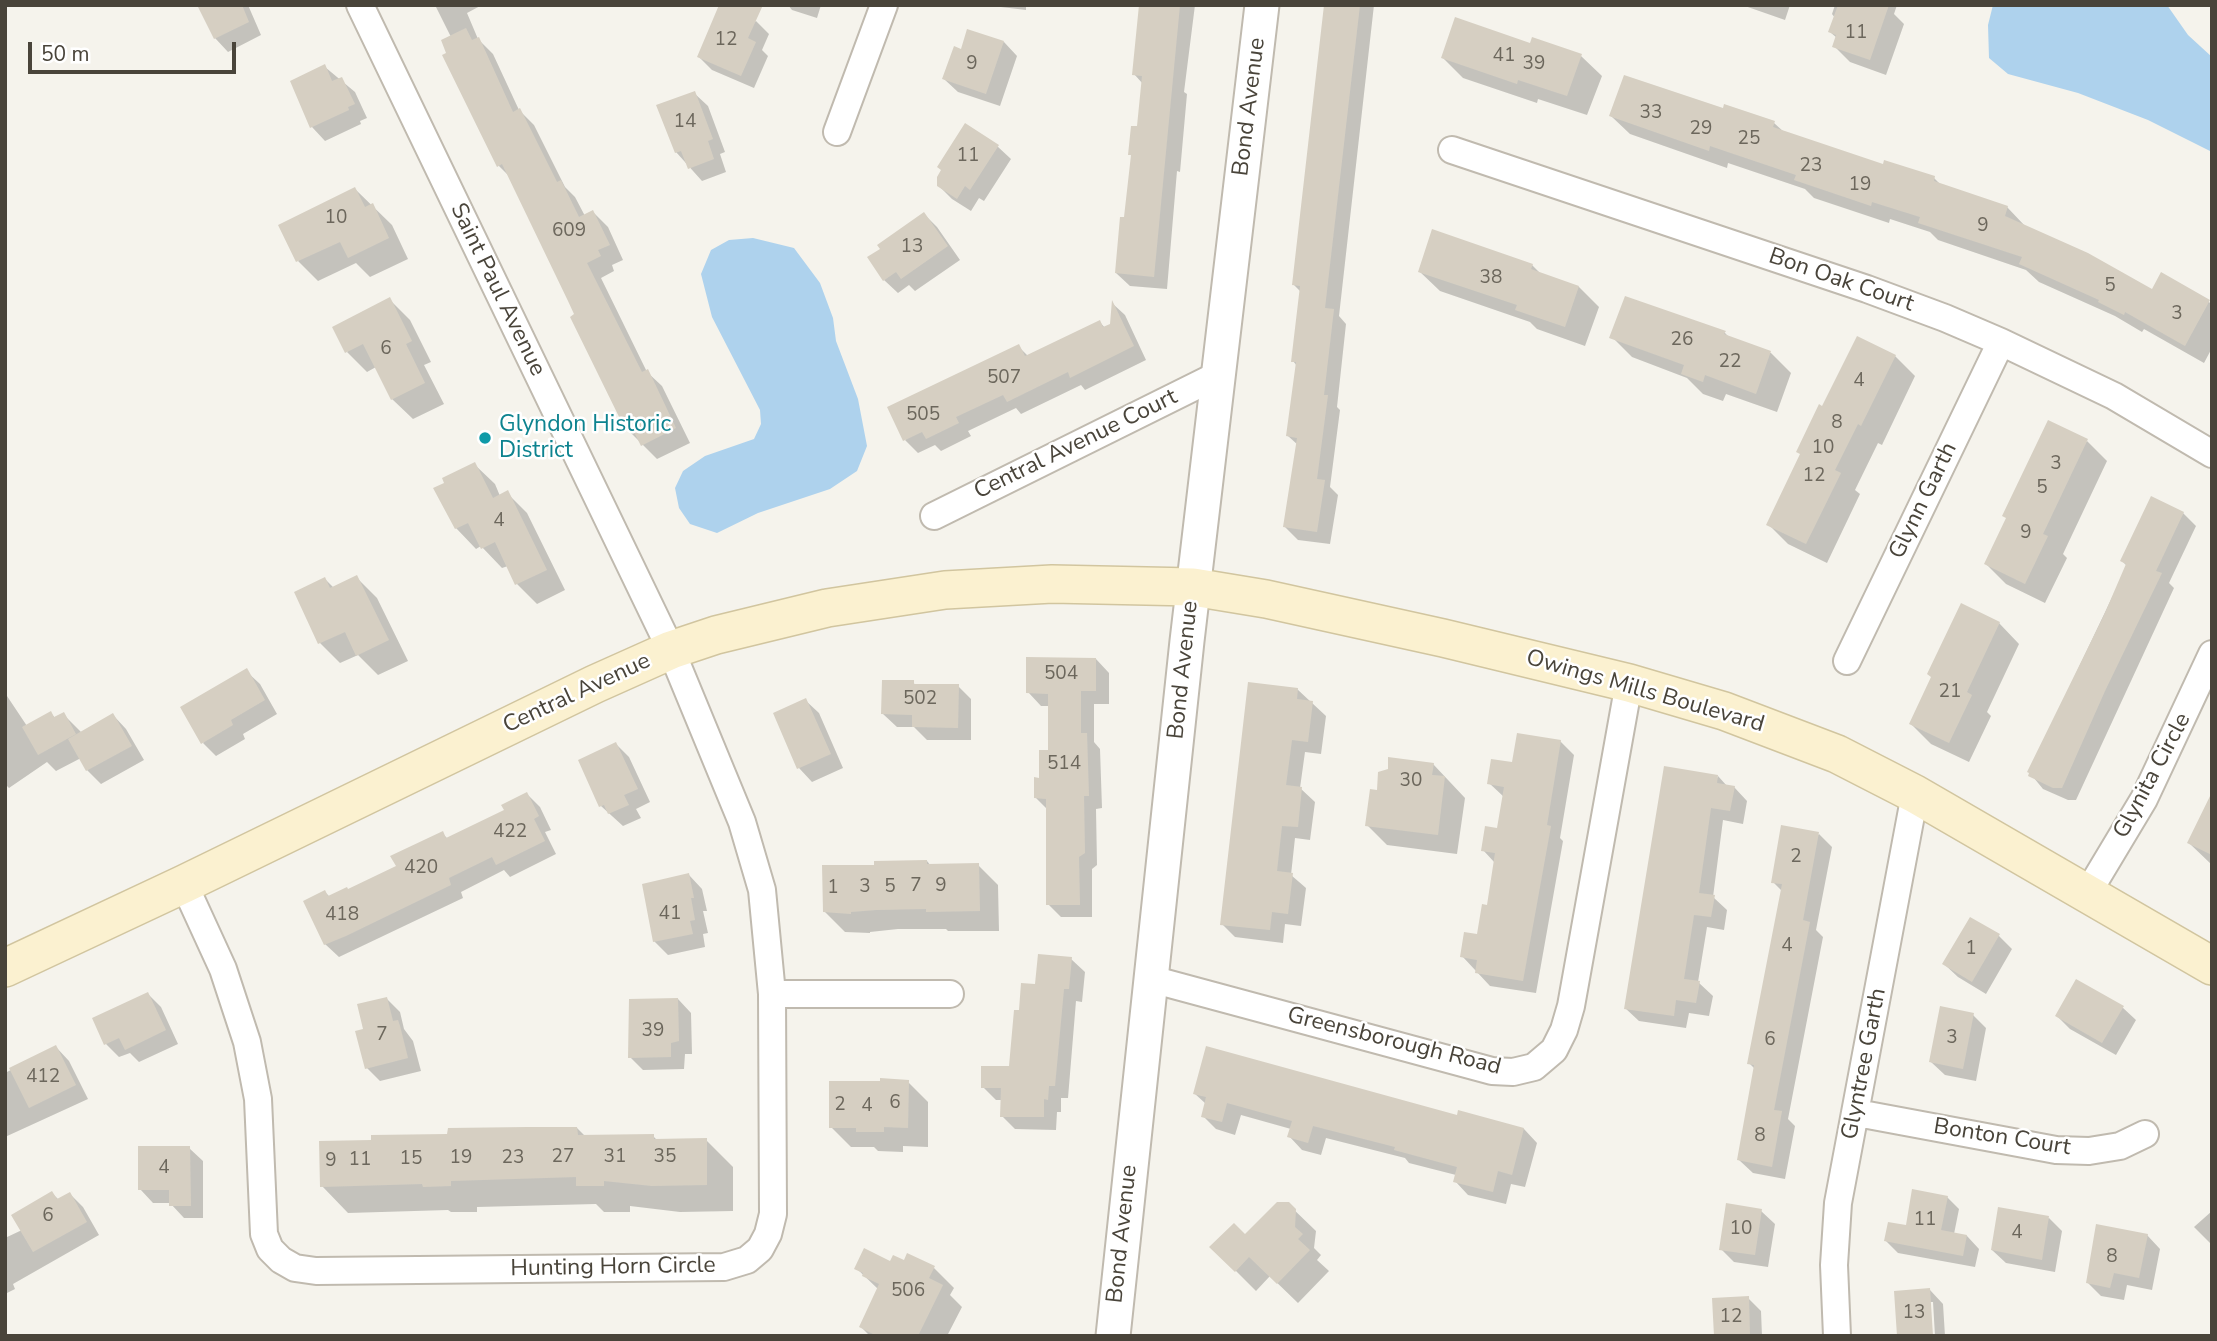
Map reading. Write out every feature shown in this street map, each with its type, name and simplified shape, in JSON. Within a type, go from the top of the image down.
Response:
[{"type":"main road","name":"Central Avenue","points":[[5,968],[671,650],[774,619],[945,590],[1052,584],[1193,587]]},
{"type":"main road","name":"Owings Mills Boulevard","points":[[1193,587],[1326,611],[1629,683],[1763,725],[1837,754],[1915,794],[2212,966]]},
{"type":"street","name":"Saint Paul Avenue","points":[[360,5],[671,650]]},
{"type":"street","points":[[837,132],[884,5]]},
{"type":"street","name":"Bond Avenue","points":[[1113,1336],[1193,587],[1262,5]]},
{"type":"street","name":"Bon Oak Court","points":[[1452,150],[1867,289],[2001,341],[2114,396],[2212,454]]},
{"type":"street","name":"Glynn Garth","points":[[1847,662],[2001,341]]},
{"type":"street","name":"Central Avenue Court","points":[[934,516],[1219,375]]},
{"type":"street","name":"Hunting Horn Circle","points":[[184,884],[223,969],[247,1042],[258,1098],[264,1234],[270,1249],[281,1261],[295,1268],[316,1271],[724,1267],[747,1259],[760,1249],[768,1234],[773,1214],[772,994],[762,890],[743,822],[671,650]]},
{"type":"street","name":"Glynita Circle","points":[[2087,894],[2202,703],[2212,654]]},
{"type":"street","name":"Greensborough Road","points":[[1151,979],[1492,1071],[1513,1072],[1534,1067],[1554,1050],[1564,1030],[1571,1006],[1629,683]]},
{"type":"street","name":"Glyntree Garth","points":[[1837,1336],[1833,1265],[1838,1203],[1915,794]]},
{"type":"street","points":[[772,994],[950,994]]},
{"type":"street","name":"Bonton Court","points":[[1857,1113],[2056,1150],[2089,1151],[2120,1146],[2145,1134]]},
{"type":"water","points":[[1993,5],[2167,5],[2188,35],[2212,57],[2212,152],[2148,120],[2078,93],[2008,74],[1989,58],[1988,25]]},
{"type":"water","points":[[753,238],[794,248],[820,283],[833,318],[836,341],[858,399],[867,446],[857,471],[830,489],[758,513],[717,533],[690,524],[679,508],[675,488],[683,471],[705,456],[754,439],[761,424],[760,410],[712,317],[701,274],[711,250],[729,240]]},
{"type":"building","points":[[197,5],[242,5],[249,22],[214,39]]},
{"type":"building","points":[[719,5],[763,5],[748,38],[756,42],[741,76],[697,57]]},
{"type":"building","points":[[1139,5],[1180,5],[1154,277],[1115,273],[1120,217],[1124,217],[1131,155],[1128,155],[1131,126],[1137,126],[1142,76],[1132,75]]},
{"type":"building","points":[[1324,5],[1360,5],[1325,308],[1334,309],[1324,395],[1328,395],[1317,479],[1325,480],[1317,532],[1283,527],[1297,438],[1286,436],[1296,362],[1291,362],[1300,286],[1292,285]]},
{"type":"building","points":[[1838,5],[1889,5],[1870,60],[1832,47],[1836,35],[1828,32]]},
{"type":"building","points":[[1455,17],[1530,43],[1532,37],[1582,54],[1567,96],[1518,80],[1517,84],[1441,58]]},
{"type":"building","points":[[466,28],[472,40],[479,37],[513,112],[520,108],[557,182],[561,180],[579,217],[593,210],[610,245],[598,250],[601,256],[587,263],[642,372],[648,369],[676,428],[641,446],[631,426],[625,429],[570,317],[574,314],[502,164],[497,167],[442,55],[446,53],[441,40]]},
{"type":"building","points":[[967,29],[1004,41],[986,94],[942,79],[954,46],[961,49]]},
{"type":"building","points":[[325,64],[332,81],[342,77],[355,104],[348,107],[349,110],[310,128],[290,81]]},
{"type":"building","points":[[1624,75],[1723,108],[1724,104],[1775,121],[1773,127],[1883,164],[1884,160],[1935,176],[1934,181],[2008,206],[2005,216],[2088,253],[2152,289],[2161,272],[2210,300],[2185,346],[2125,312],[2124,315],[2098,302],[2099,300],[2019,264],[2022,257],[1918,223],[1920,217],[1872,202],[1871,206],[1794,180],[1796,175],[1710,146],[1709,151],[1609,116]]},
{"type":"building","points":[[695,91],[713,139],[708,141],[714,159],[688,169],[681,151],[675,153],[656,105]]},
{"type":"building","points":[[965,123],[999,145],[970,190],[965,186],[957,199],[937,186],[937,177],[941,170],[937,167]]},
{"type":"building","points":[[355,187],[365,207],[373,203],[389,238],[348,258],[340,242],[296,262],[278,225]]},
{"type":"building","points":[[924,212],[948,246],[901,279],[896,272],[883,281],[867,257],[880,249],[877,245]]},
{"type":"building","points":[[1432,229],[1533,264],[1531,269],[1579,286],[1565,327],[1515,310],[1517,305],[1418,272]]},
{"type":"building","points":[[1625,296],[1726,331],[1724,334],[1771,351],[1756,394],[1705,375],[1703,382],[1681,374],[1684,365],[1609,338]]},
{"type":"building","points":[[390,297],[412,341],[406,344],[425,383],[391,400],[363,344],[345,353],[332,327]]},
{"type":"building","points":[[1112,300],[1134,346],[1070,378],[1068,372],[1007,402],[1003,395],[956,417],[959,423],[926,439],[922,432],[903,441],[887,407],[1019,344],[1025,356],[1100,320],[1103,327],[1110,324]]},
{"type":"building","points":[[1857,336],[1896,355],[1861,426],[1858,424],[1835,470],[1841,473],[1806,544],[1766,525],[1800,454],[1796,452],[1819,404],[1822,406]]},
{"type":"building","points":[[2048,420],[2088,439],[2043,534],[2048,536],[2025,584],[1984,564],[2006,518],[2002,516]]},
{"type":"building","points":[[475,462],[493,498],[508,490],[547,570],[515,585],[495,542],[481,549],[468,523],[455,529],[433,488],[444,483],[442,478]]},
{"type":"building","points":[[2151,496],[2184,512],[2156,571],[2162,573],[2062,788],[2053,788],[2028,776],[2027,772],[2104,615],[2126,564],[2120,561]]},
{"type":"building","points":[[357,575],[389,640],[356,656],[345,632],[318,644],[294,592],[325,577],[330,588]]},
{"type":"building","points":[[1961,603],[2000,622],[1967,692],[1972,695],[1949,743],[1909,724],[1931,677],[1927,674]]},
{"type":"building","points":[[1026,657],[1096,658],[1096,691],[1081,691],[1081,733],[1087,733],[1089,796],[1084,796],[1085,853],[1079,857],[1080,905],[1046,905],[1046,799],[1034,798],[1034,777],[1039,778],[1039,750],[1048,750],[1048,694],[1026,693]]},
{"type":"building","points":[[247,668],[265,700],[231,720],[233,725],[201,744],[180,707]]},
{"type":"building","points":[[882,680],[914,680],[914,684],[959,684],[958,728],[912,727],[912,715],[881,714]]},
{"type":"building","points":[[1248,682],[1298,688],[1297,699],[1313,701],[1308,742],[1292,740],[1286,785],[1302,787],[1298,827],[1282,826],[1277,871],[1293,873],[1288,914],[1272,912],[1270,930],[1220,925]]},
{"type":"building","points":[[806,698],[831,754],[797,769],[773,713]]},
{"type":"building","points":[[51,711],[54,717],[64,712],[76,734],[38,755],[22,727]]},
{"type":"building","points":[[113,713],[132,746],[86,771],[68,739]]},
{"type":"building","points":[[1517,733],[1561,740],[1547,825],[1551,826],[1523,981],[1475,973],[1477,960],[1460,957],[1464,932],[1477,934],[1482,904],[1487,905],[1495,853],[1481,851],[1485,826],[1497,828],[1504,787],[1487,784],[1491,759],[1512,762]]},
{"type":"building","points":[[616,742],[638,789],[624,795],[629,805],[608,814],[604,805],[599,807],[578,760]]},
{"type":"building","points":[[1388,757],[1434,763],[1432,775],[1445,776],[1438,835],[1365,826],[1370,789],[1377,790],[1378,772],[1388,769]]},
{"type":"building","points":[[1664,766],[1718,775],[1717,783],[1735,786],[1730,811],[1711,808],[1699,893],[1715,895],[1711,917],[1694,915],[1684,979],[1700,981],[1696,1003],[1676,1000],[1674,1016],[1624,1009]]},
{"type":"building","points":[[527,792],[539,816],[534,819],[545,841],[496,865],[492,857],[449,878],[451,885],[324,945],[303,901],[325,890],[328,896],[347,887],[348,889],[396,866],[390,856],[443,831],[446,838],[504,810],[501,805]]},
{"type":"building","points":[[2212,792],[2212,855],[2187,843]]},
{"type":"building","points":[[1781,825],[1819,832],[1803,920],[1810,922],[1774,1110],[1782,1111],[1772,1167],[1737,1160],[1754,1065],[1747,1064],[1782,884],[1771,883]]},
{"type":"building","points":[[927,860],[927,864],[979,863],[980,911],[926,912],[926,909],[876,910],[851,914],[823,912],[822,865],[874,865],[874,861]]},
{"type":"building","points":[[689,873],[694,898],[691,898],[695,920],[690,921],[693,934],[653,942],[642,884]]},
{"type":"building","points":[[1970,917],[2000,934],[1972,982],[1942,964]]},
{"type":"building","points":[[1038,954],[1072,957],[1069,989],[1064,989],[1055,1086],[1049,1086],[1048,1100],[1044,1099],[1044,1117],[1000,1117],[1001,1088],[981,1088],[981,1066],[1009,1066],[1014,1010],[1019,1010],[1021,983],[1035,984]]},
{"type":"building","points":[[2076,979],[2124,1006],[2102,1043],[2055,1016]]},
{"type":"building","points":[[148,992],[166,1030],[125,1050],[119,1038],[104,1045],[92,1018]]},
{"type":"building","points":[[387,997],[393,1021],[398,1020],[408,1058],[365,1069],[355,1031],[363,1029],[357,1004]]},
{"type":"building","points":[[678,998],[679,1041],[671,1043],[671,1057],[628,1058],[629,999]]},
{"type":"building","points":[[1940,1006],[1974,1013],[1963,1069],[1929,1062]]},
{"type":"building","points":[[56,1045],[76,1085],[29,1108],[9,1068]]},
{"type":"building","points":[[1206,1046],[1457,1115],[1458,1110],[1524,1128],[1512,1175],[1498,1171],[1493,1192],[1453,1182],[1457,1167],[1394,1150],[1395,1147],[1313,1126],[1308,1143],[1287,1137],[1292,1121],[1227,1103],[1222,1122],[1201,1117],[1206,1097],[1193,1094]]},
{"type":"building","points":[[880,1078],[909,1080],[908,1128],[884,1127],[884,1132],[856,1132],[856,1128],[829,1128],[829,1081],[880,1081]]},
{"type":"building","points":[[577,1127],[578,1135],[654,1134],[654,1139],[707,1138],[707,1185],[652,1186],[604,1181],[604,1186],[576,1186],[576,1177],[451,1181],[451,1186],[423,1187],[422,1184],[320,1187],[319,1141],[371,1140],[371,1135],[447,1134],[448,1128]]},
{"type":"building","points":[[138,1146],[190,1146],[191,1206],[169,1206],[169,1190],[138,1190]]},
{"type":"building","points":[[1912,1189],[1948,1196],[1941,1230],[1967,1235],[1963,1256],[1884,1241],[1888,1222],[1906,1225]]},
{"type":"building","points":[[52,1191],[57,1199],[70,1192],[87,1222],[33,1252],[11,1215]]},
{"type":"building","points":[[1277,1202],[1289,1202],[1296,1209],[1295,1227],[1303,1234],[1298,1239],[1310,1250],[1277,1284],[1249,1257],[1235,1272],[1209,1247],[1234,1223],[1245,1234]]},
{"type":"building","points":[[1726,1203],[1762,1209],[1755,1255],[1719,1250]]},
{"type":"building","points":[[1998,1207],[2049,1216],[2042,1260],[1991,1250]]},
{"type":"building","points":[[2096,1224],[2148,1234],[2139,1278],[2114,1273],[2110,1288],[2086,1283]]},
{"type":"building","points":[[864,1248],[890,1261],[893,1255],[904,1260],[907,1253],[935,1266],[929,1278],[943,1285],[918,1336],[877,1336],[859,1327],[879,1284],[854,1269]]},
{"type":"building","points":[[1930,1288],[1933,1336],[1897,1336],[1894,1291]]},
{"type":"building","points":[[1749,1296],[1750,1336],[1714,1336],[1712,1298]]},
{"type":"place","name":"Glyndon Historic District","points":[[485,438]]}]
